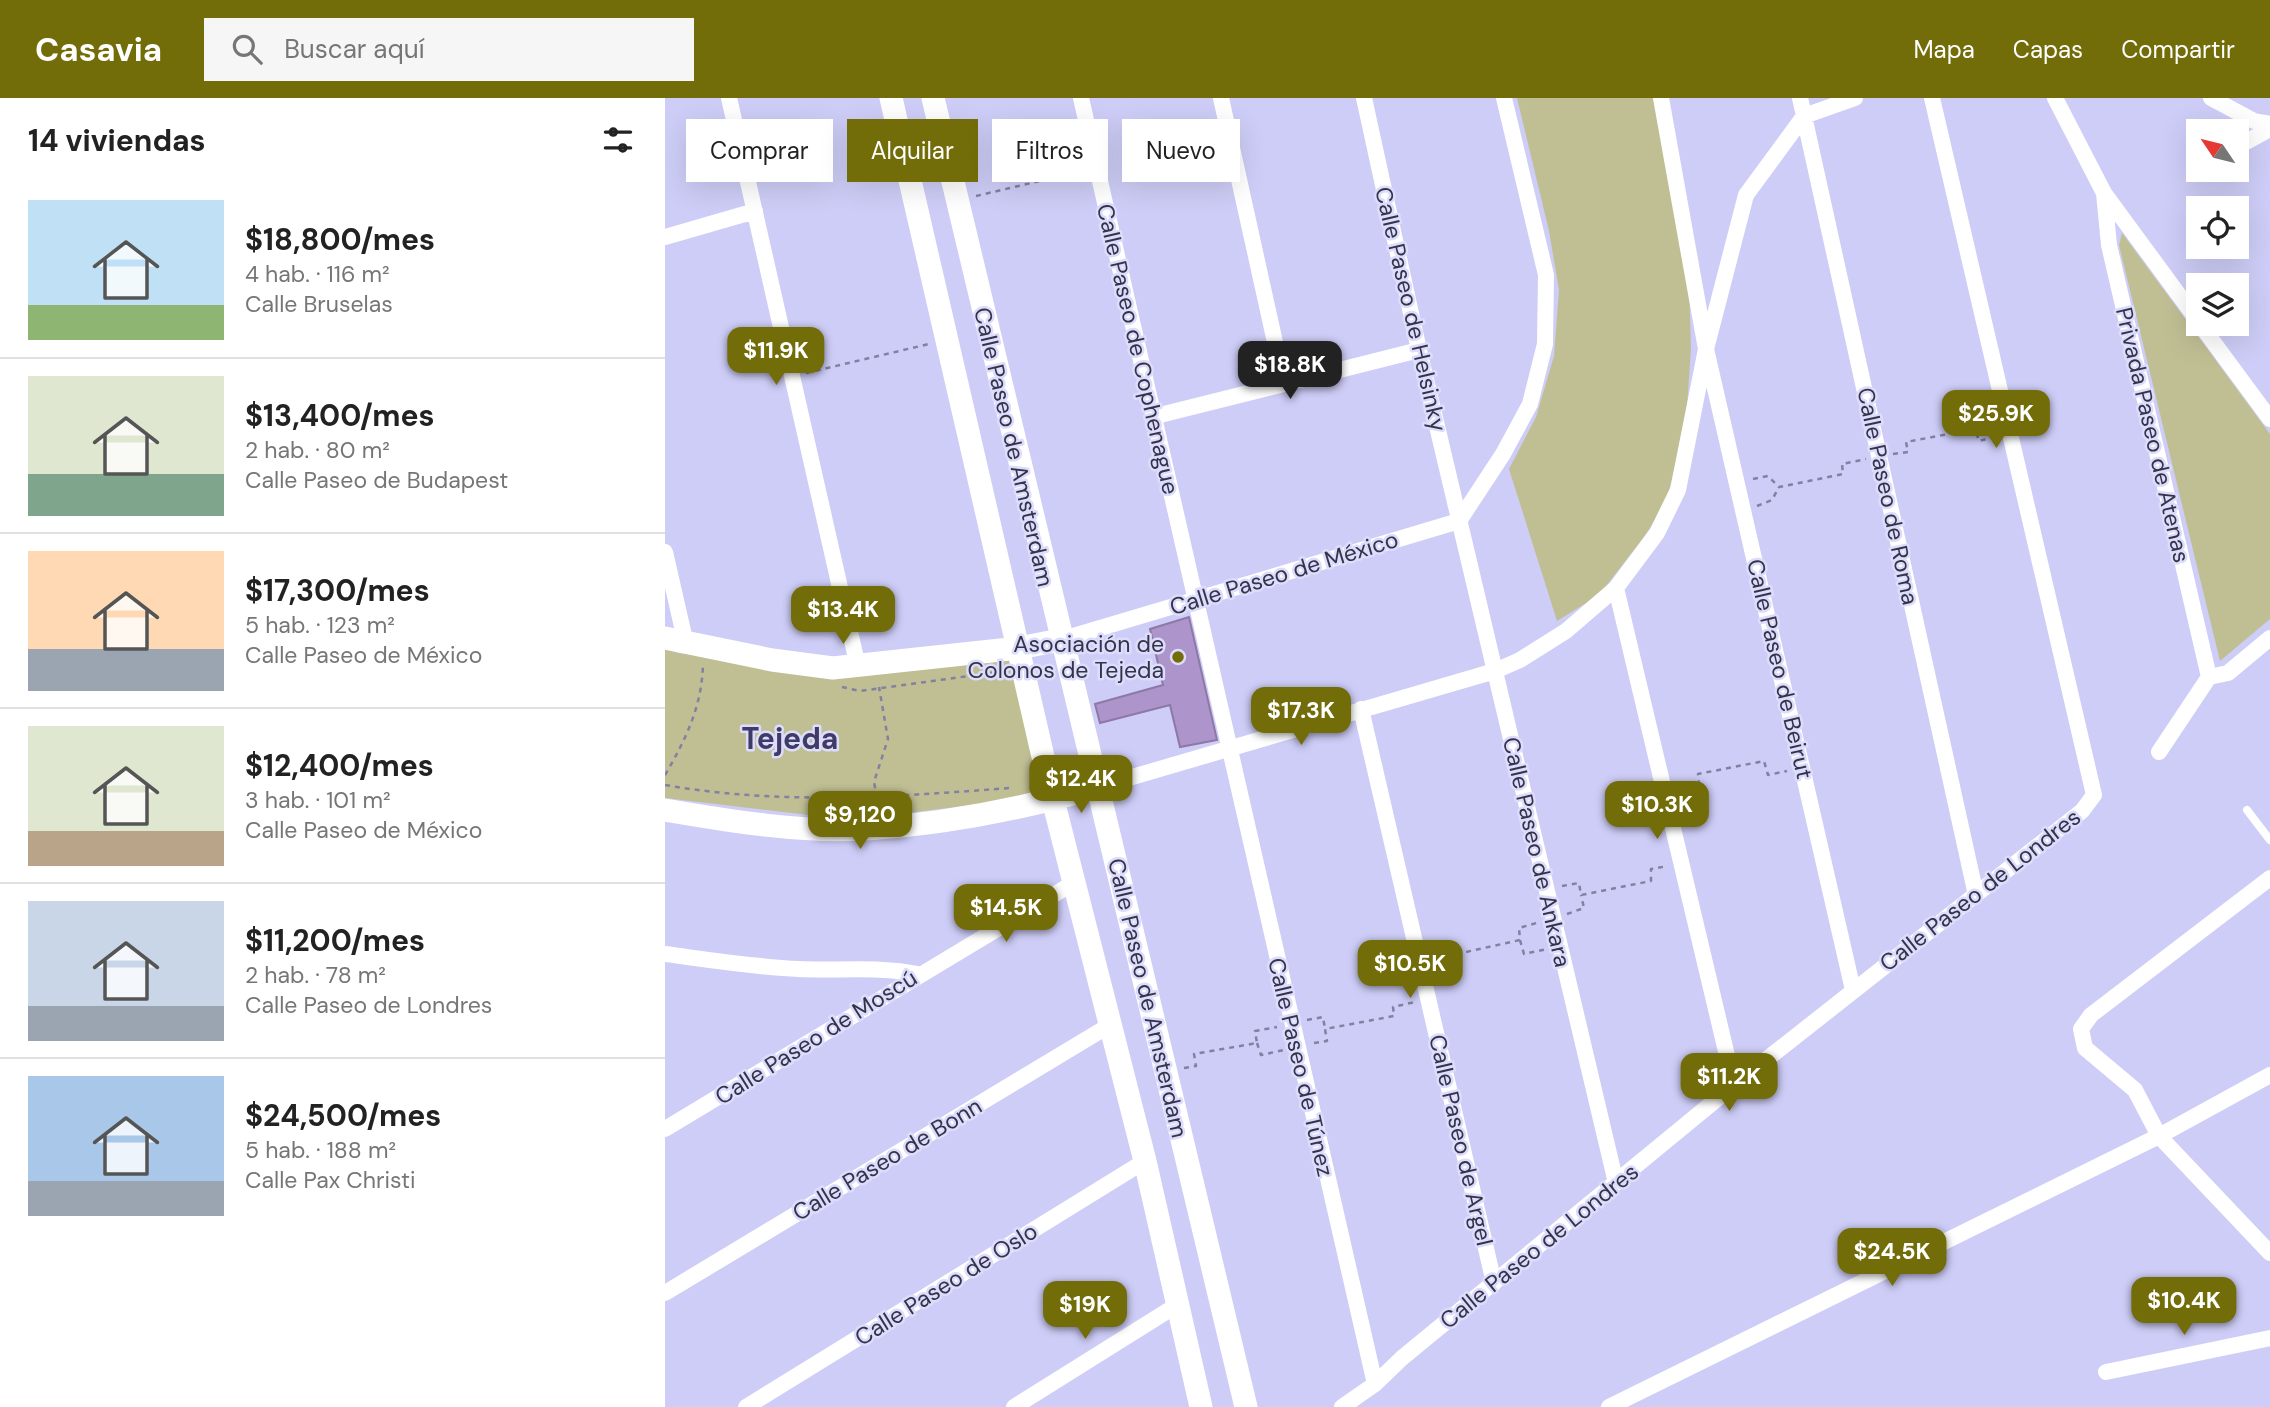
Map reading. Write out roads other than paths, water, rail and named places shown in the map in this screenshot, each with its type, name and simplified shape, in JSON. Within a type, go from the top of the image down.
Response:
[{"type":"main road","name":"Calle Paseo de Amsterdam","points":[[891,98],[1053,800],[1145,1161],[1201,1407]]},
{"type":"main road","name":"Calle Paseo de Amsterdam","points":[[933,98],[1060,640],[1098,787],[1245,1407]]},
{"type":"main road","name":"Calle Paseo de México","points":[[685,646],[833,668],[1019,648],[1060,640]]},
{"type":"main road","points":[[665,810],[786,826],[865,829],[968,819],[1098,787]]},
{"type":"street","points":[[729,98],[858,667]]},
{"type":"street","name":"Calle Paseo de Cophenague","points":[[1081,98],[1228,750]]},
{"type":"street","points":[[1221,98],[1284,383]]},
{"type":"street","name":"Calle Paseo de Helsinky","points":[[1364,98],[1459,521]]},
{"type":"street","points":[[1459,521],[1503,454],[1530,404],[1545,344],[1546,275],[1504,98]]},
{"type":"street","points":[[1661,98],[1706,349]]},
{"type":"street","name":"Calle Paseo de Roma","points":[[1800,98],[1976,895]]},
{"type":"street","points":[[1098,787],[1495,670],[1520,660],[1566,631],[1616,588],[1657,533],[1678,490],[1706,349],[1747,195],[1804,116],[1855,98]]},
{"type":"street","name":"Calle Paseo de Londres","points":[[1342,1407],[1375,1384],[1734,1085],[2082,811],[2094,795],[1932,98]]},
{"type":"street","points":[[2211,98],[2254,121],[2270,124]]},
{"type":"street","name":"Privada Paseo de Atenas","points":[[2051,100],[2104,193],[2186,304]]},
{"type":"street","points":[[2249,140],[2270,129]]},
{"type":"street","name":"Privada Paseo de Atenas","points":[[2104,193],[2108,235],[2209,677]]},
{"type":"street","points":[[665,237],[755,211]]},
{"type":"street","points":[[2108,235],[2129,227]]},
{"type":"street","name":"Privada Paseo de Atenas","points":[[2209,336],[2270,419]]},
{"type":"street","name":"Calle Paseo de Beirut","points":[[1706,349],[1853,990]]},
{"type":"street","points":[[1152,417],[1419,350]]},
{"type":"street","name":"Calle Paseo de México","points":[[1060,640],[1459,521]]},
{"type":"street","name":"Calle Paseo de Ankara","points":[[1459,521],[1615,1183]]},
{"type":"street","points":[[665,552],[685,646]]},
{"type":"street","points":[[1616,588],[1734,1085]]},
{"type":"street","points":[[2159,751],[2209,677],[2228,673],[2270,638]]},
{"type":"street","name":"Calle Paseo de Argel","points":[[1361,709],[1494,1283]]},
{"type":"street","name":"Calle Paseo de Túnez","points":[[1228,750],[1375,1384]]},
{"type":"street","points":[[2270,878],[2091,1014],[2081,1029],[2085,1048],[2136,1090],[2159,1136],[2270,1253]]},
{"type":"street","name":"Calle Paseo de Moscú","points":[[665,1129],[918,974],[1075,882]]},
{"type":"street","points":[[665,954],[802,969],[884,967],[918,974]]},
{"type":"street","name":"Calle Paseo de Bonn","points":[[665,1293],[1110,1025]]},
{"type":"street","points":[[1609,1407],[2159,1136],[2270,1075]]},
{"type":"street","name":"Calle Paseo de Oslo","points":[[746,1407],[1145,1161]]},
{"type":"street","points":[[1013,1407],[1177,1306]]},
{"type":"street","points":[[2106,1372],[2270,1338]]},
{"type":"lane","points":[[2247,810],[2270,840]]},
{"type":"place","name":"Asociación de Colonos de Tejeda","points":[[1178,657]]},
{"type":"district","name":"Tejeda","points":[[790,739]]}]
